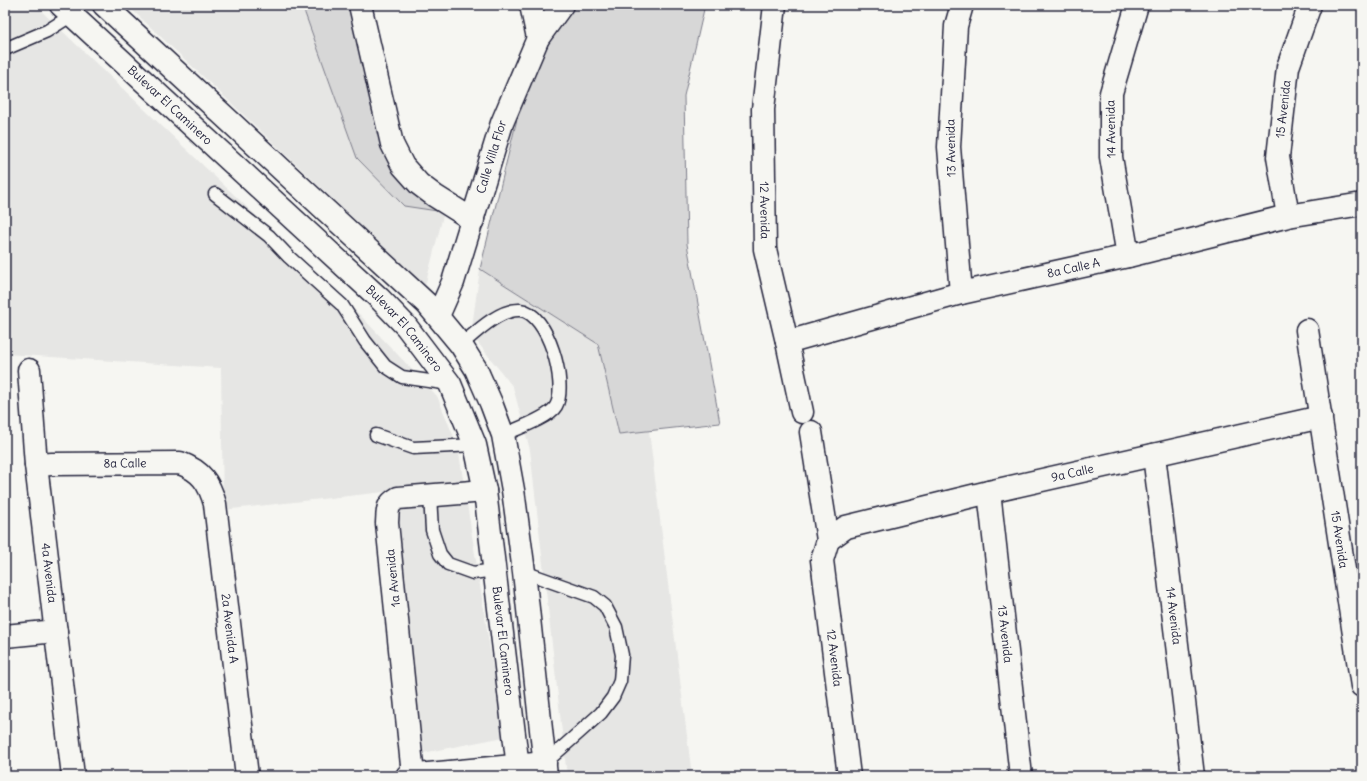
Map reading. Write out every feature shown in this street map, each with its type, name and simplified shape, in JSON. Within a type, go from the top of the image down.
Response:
[{"type":"street","points":[[104,5],[394,273],[438,316],[461,345],[476,370],[491,404],[503,435],[513,490],[524,572],[546,769],[410,776]]},
{"type":"street","points":[[360,5],[392,144],[404,166],[418,184],[472,220]]},
{"type":"street","points":[[531,5],[538,38]]},
{"type":"street","name":"Calle Villa Flor","points":[[418,342],[438,316],[453,282],[502,123],[538,38],[562,5]]},
{"type":"street","name":"12 Avenida","points":[[774,5],[763,109],[765,249],[802,412]]},
{"type":"street","name":"13 Avenida","points":[[961,293],[949,147],[956,26],[962,5]]},
{"type":"street","name":"14 Avenida","points":[[1128,256],[1111,157],[1110,93],[1137,5]]},
{"type":"street","name":"15 Avenida","points":[[1288,216],[1278,157],[1288,67],[1310,5]]},
{"type":"street","name":"Bulevar El Caminero","points":[[67,10],[379,298],[406,326],[450,384],[475,445],[485,491],[518,771]]},
{"type":"street","name":"8a Calle A","points":[[787,342],[961,293],[1128,256],[1288,216],[1362,204]]},
{"type":"street","name":"15 Avenida","points":[[1307,330],[1362,686]]},
{"type":"street","name":"4a Avenida","points":[[29,370],[36,465],[72,776]]},
{"type":"street","name":"9a Calle","points":[[828,540],[846,527],[989,492],[1321,417]]},
{"type":"street","points":[[811,432],[828,540]]},
{"type":"street","name":"14 Avenida","points":[[1154,455],[1193,776]]},
{"type":"street","name":"8a Calle","points":[[36,465],[180,463],[196,470],[206,483]]},
{"type":"street","name":"2a Avenida A","points":[[206,483],[215,504],[247,776]]},
{"type":"street","name":"1a Avenida","points":[[410,776],[411,750],[387,524],[388,508],[392,502],[398,498],[485,491]]},
{"type":"street","name":"13 Avenida","points":[[989,492],[1021,776]]},
{"type":"street","name":"12 Avenida","points":[[828,540],[822,560],[849,776]]},
{"type":"street","points":[[5,636],[56,631]]},
{"type":"lane","points":[[5,50],[46,31],[67,10]]},
{"type":"lane","points":[[215,194],[269,236],[289,257],[342,305],[365,341],[385,366],[402,377],[450,384]]},
{"type":"lane","points":[[461,345],[487,322],[504,313],[520,310],[533,315],[543,327],[554,355],[560,385],[556,406],[550,414],[503,435]]},
{"type":"lane","points":[[376,435],[413,448],[475,445]]},
{"type":"lane","points":[[430,495],[432,530],[440,554],[448,564],[473,574],[494,570]]},
{"type":"lane","points":[[524,572],[594,597],[605,606],[616,627],[622,655],[620,681],[614,696],[601,713],[546,769]]},
{"type":"shaded area","points":[[5,5],[35,5],[360,315],[437,396],[458,447],[504,737],[408,756],[384,492],[223,510],[221,368],[5,354]]},
{"type":"shaded area","points":[[127,5],[302,5],[358,158],[444,212],[425,286]]},
{"type":"shaded area","points":[[302,5],[365,5],[407,163],[444,212],[404,206],[357,158]]},
{"type":"shaded area","points":[[577,5],[705,5],[684,96],[687,244],[720,423],[619,434],[598,344],[480,269],[522,99],[553,26]]},
{"type":"shaded area","points":[[480,269],[598,344],[619,434],[649,431],[692,776],[567,776],[530,450],[513,387],[471,334]]}]
